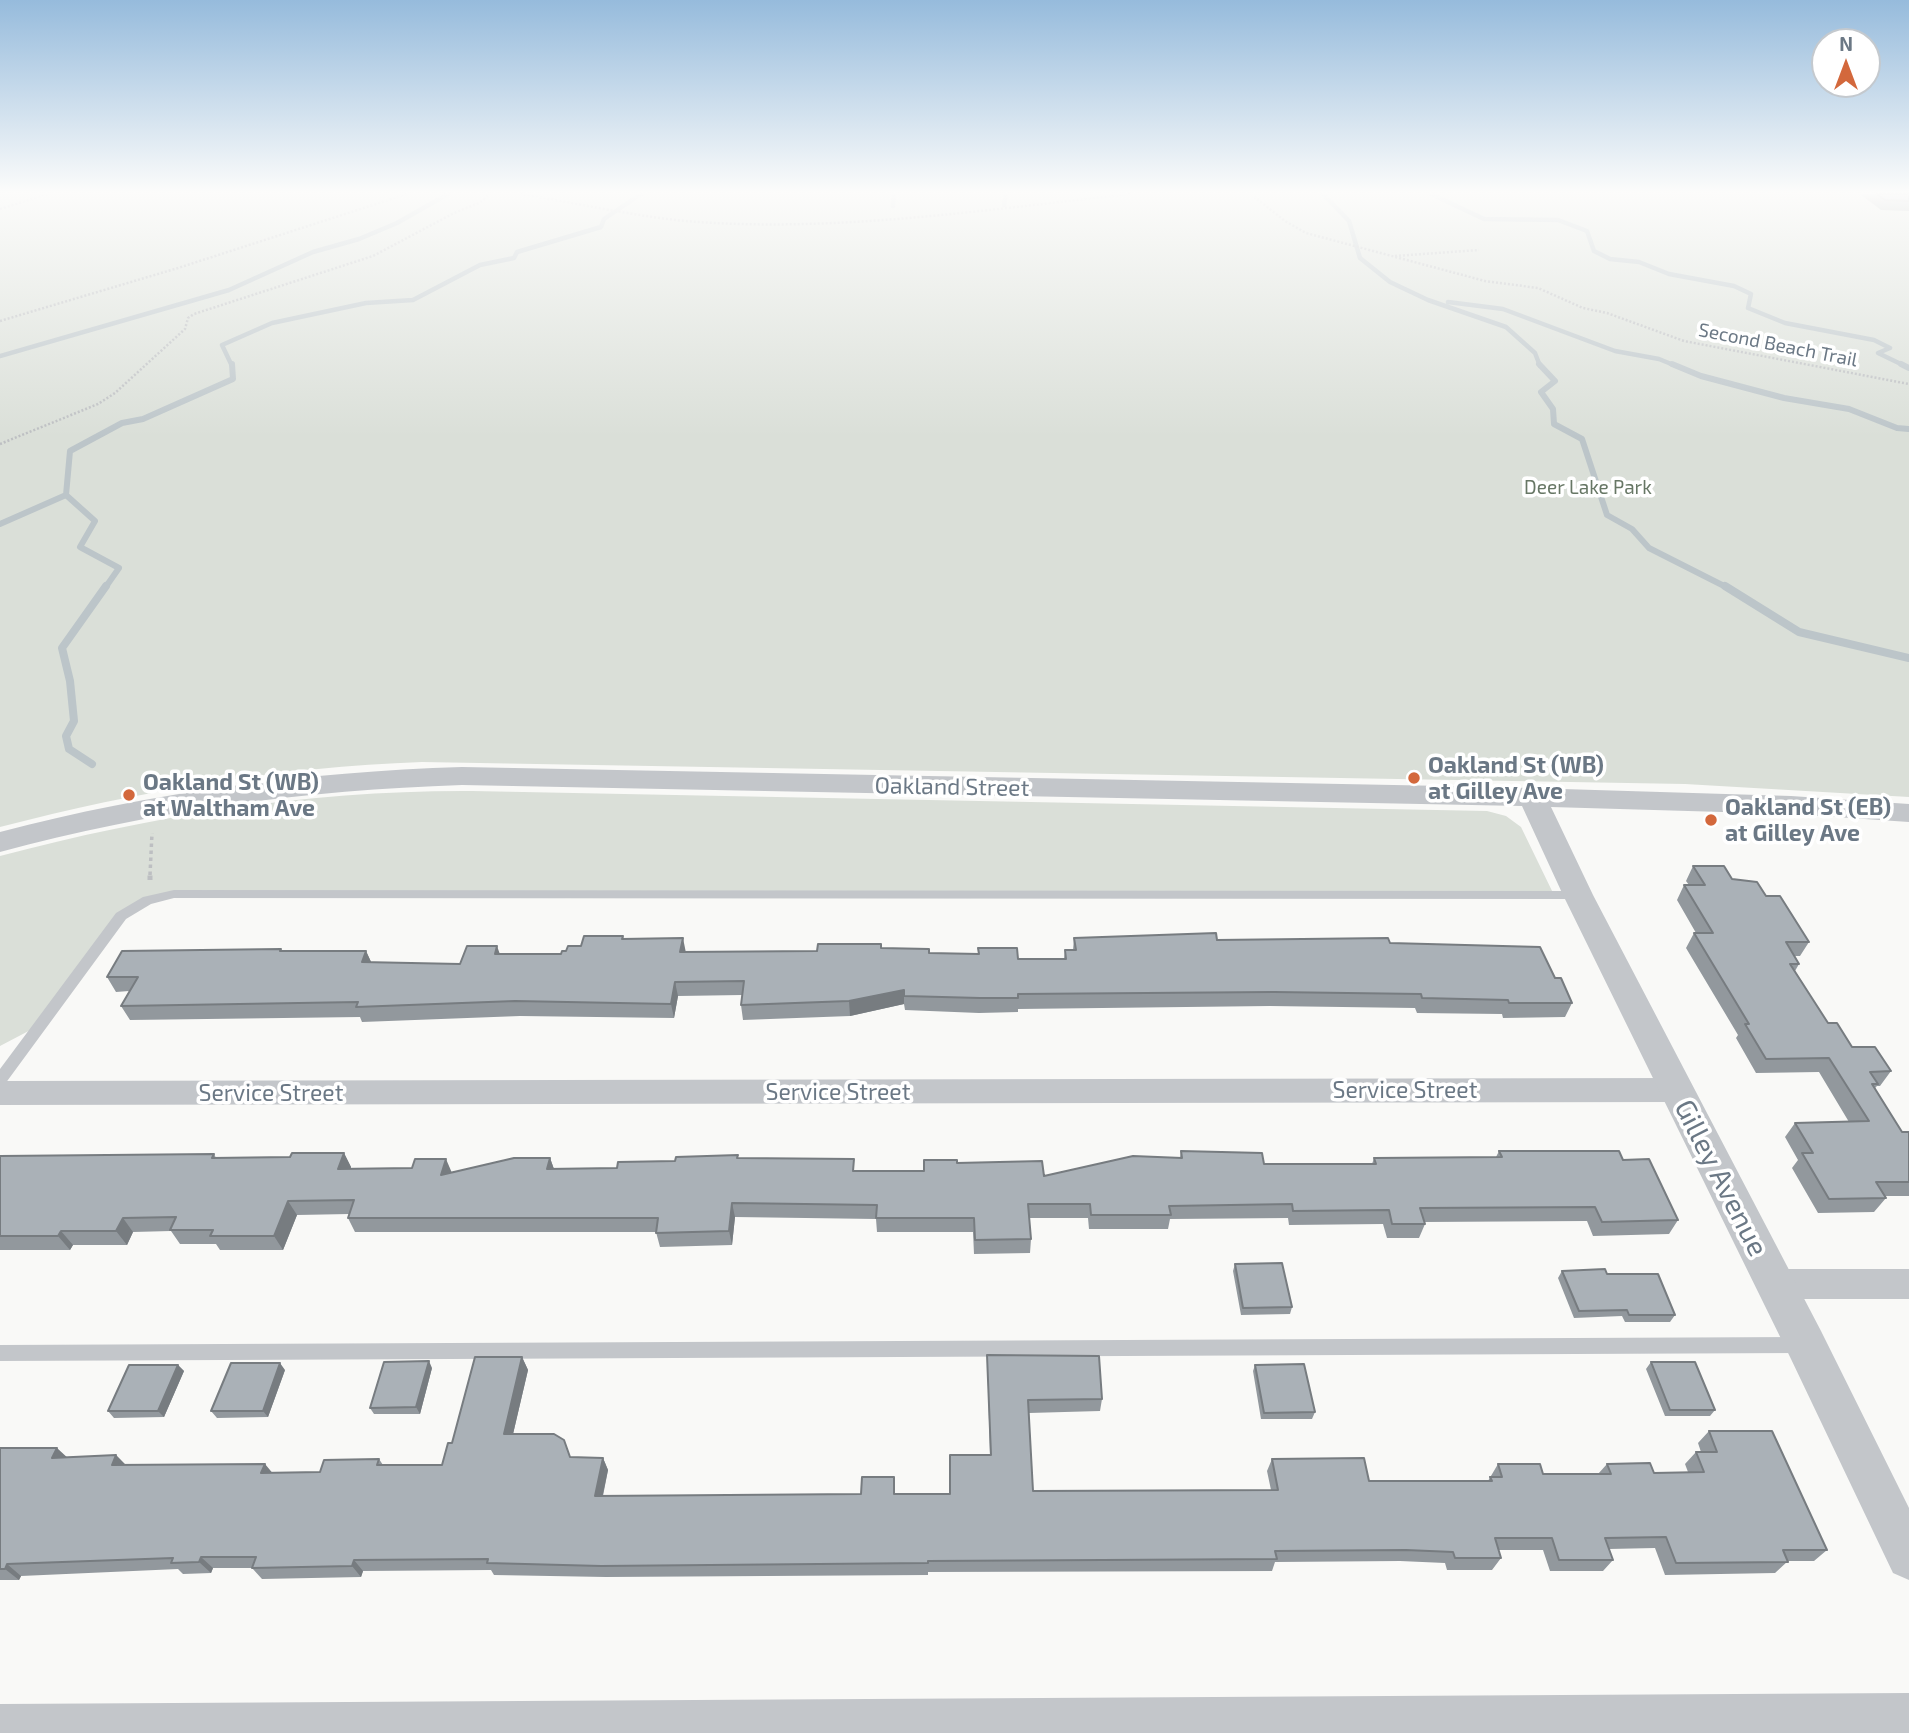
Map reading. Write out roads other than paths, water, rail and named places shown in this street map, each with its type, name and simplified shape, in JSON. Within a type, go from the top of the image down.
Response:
[{"type":"street","name":"Oakland Street","points":[[0,842],[89,820],[198,798],[309,784],[417,777],[1533,798],[1791,805],[1909,813]]},
{"type":"street","name":"Gilley Avenue","points":[[1533,798],[1578,895],[1806,1345],[1909,1558]]},
{"type":"street","name":"Service Street","points":[[0,1093],[1677,1090]]},
{"type":"street","points":[[1774,1284],[1909,1283]]},
{"type":"street","points":[[0,1725],[1909,1714]]},
{"type":"lane","points":[[0,1080],[121,916],[147,900],[174,894],[1578,895]]},
{"type":"lane","points":[[0,1353],[1806,1345]]},
{"type":"waterway","points":[[0,356],[229,290],[262,275]]},
{"type":"waterway","points":[[232,366],[222,345],[272,323],[366,303],[413,300],[461,275]]},
{"type":"waterway","points":[[1381,275],[1428,300],[1506,327],[1535,353],[1539,364]]},
{"type":"waterway","points":[[1674,275],[1734,286],[1751,294],[1748,308],[1785,323],[1874,340],[1890,348],[1878,353],[1905,366]]},
{"type":"waterway","points":[[1448,302],[1503,309],[1615,351],[1659,359],[1676,366]]},
{"type":"waterway","points":[[66,495],[70,451],[122,423],[143,419],[233,379],[232,364]]},
{"type":"waterway","points":[[1539,364],[1555,381],[1541,392],[1553,409],[1554,424],[1582,439],[1607,515],[1632,529],[1649,548],[1728,588]]},
{"type":"waterway","points":[[1672,364],[1701,376],[1784,398],[1849,409],[1897,428],[1909,429]]},
{"type":"waterway","points":[[1901,364],[1905,366]]},
{"type":"waterway","points":[[1905,366],[1909,368]]},
{"type":"waterway","points":[[0,524],[66,495]]},
{"type":"waterway","points":[[66,495],[95,521],[80,547],[119,568],[105,588]]},
{"type":"waterway","points":[[92,764],[69,749],[66,736],[74,721],[70,681],[62,648],[106,586]]},
{"type":"waterway","points":[[1725,586],[1799,632],[1909,658]]},
{"type":"place","name":"Oakland St (WB) at Gilley Ave","points":[[1414,778]]},
{"type":"place","name":"Oakland St (WB) at Waltham Ave","points":[[129,795]]},
{"type":"place","name":"Oakland St (EB) at Gilley Ave","points":[[1711,820]]},
{"type":"park label","name":"Deer Lake Park","points":[[1588,488]]}]
